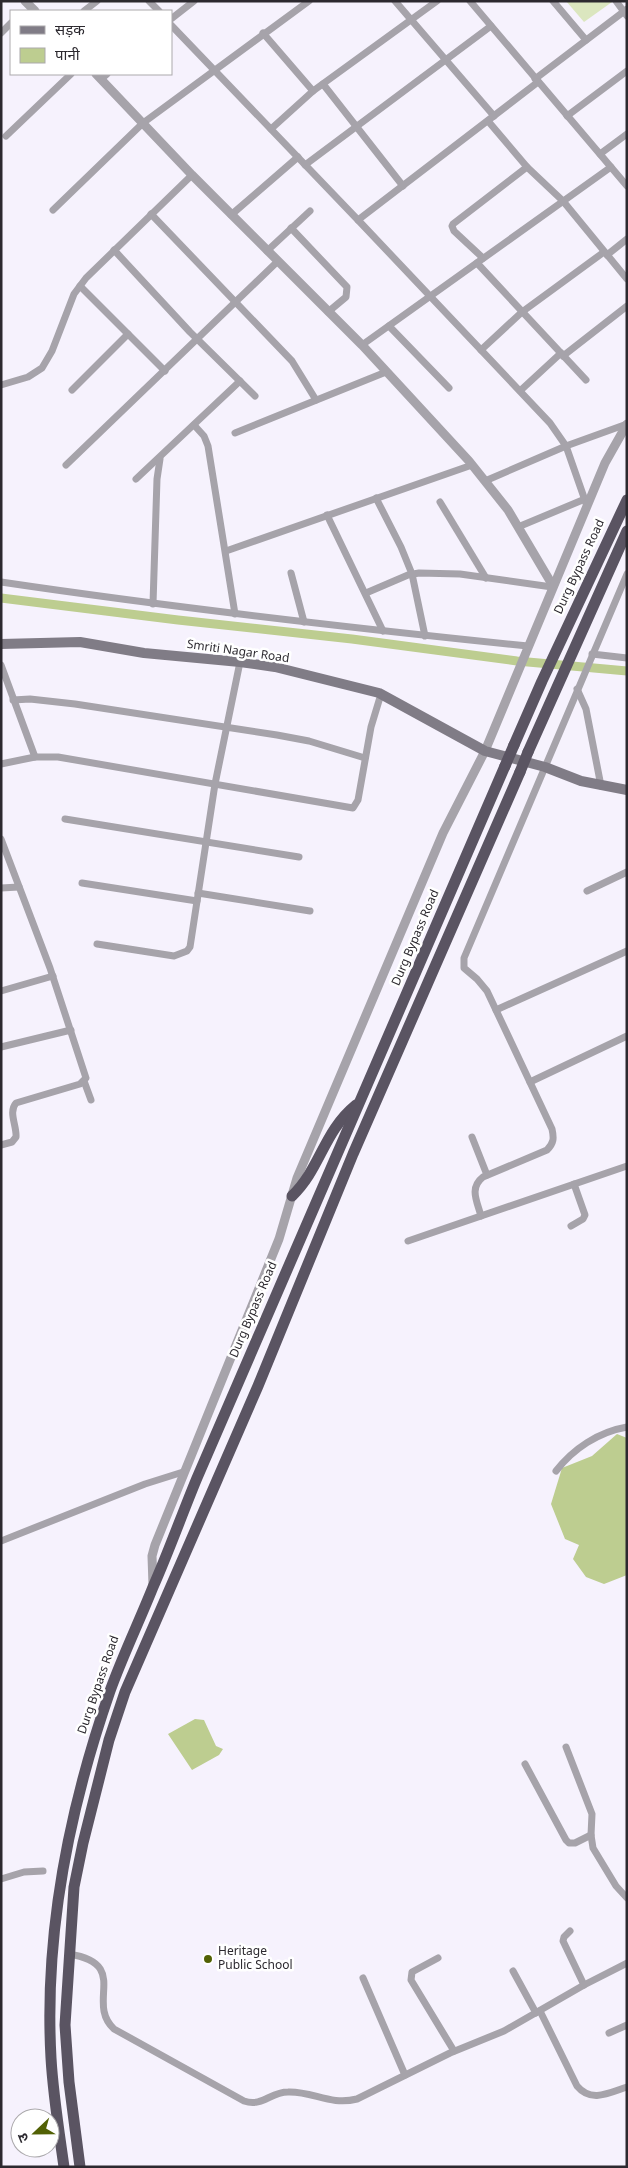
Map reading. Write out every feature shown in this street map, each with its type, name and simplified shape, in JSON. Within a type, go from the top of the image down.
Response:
[{"type":"highway","name":"Durg Bypass Road","points":[[64,2167],[51,2058],[51,1999],[56,1908],[68,1840],[97,1730],[129,1640],[154,1587],[197,1478],[358,1104],[557,647],[627,500]]},
{"type":"highway","points":[[80,2167],[69,2082],[65,2025],[74,1887],[109,1740],[125,1692],[258,1386],[353,1154],[528,752],[627,531]]},
{"type":"highway","points":[[292,1196],[310,1175],[336,1126],[358,1104]]},
{"type":"main road","name":"Smriti Nagar Road","points":[[1,644],[80,642],[144,653],[275,667],[382,694],[485,751],[545,767],[562,776],[601,786],[627,790]]},
{"type":"street","points":[[85,10],[96,1]]},
{"type":"street","points":[[172,18],[194,1]]},
{"type":"street","points":[[53,210],[143,123],[309,1]]},
{"type":"street","points":[[395,1],[445,60],[527,167],[563,201],[627,279]]},
{"type":"street","points":[[271,129],[313,91],[436,1]]},
{"type":"street","points":[[470,1],[627,186]]},
{"type":"street","points":[[553,1],[586,40]]},
{"type":"street","points":[[358,220],[491,119],[586,40],[626,12],[616,1]]},
{"type":"street","points":[[172,26],[521,390],[550,423],[566,446],[586,502]]},
{"type":"street","points":[[306,165],[491,26]]},
{"type":"street","points":[[263,34],[313,91]]},
{"type":"street","points":[[567,116],[627,71]]},
{"type":"street","points":[[6,136],[70,75]]},
{"type":"street","points":[[101,76],[192,175],[362,345],[472,465],[508,510],[553,586]]},
{"type":"street","points":[[323,84],[403,186]]},
{"type":"street","points":[[600,154],[627,134]]},
{"type":"street","points":[[232,215],[298,157]]},
{"type":"street","points":[[527,167],[452,226],[454,232],[480,260],[522,312],[586,380]]},
{"type":"street","points":[[362,345],[611,167]]},
{"type":"street","points":[[1,385],[28,377],[42,368],[52,351],[74,294],[80,286],[114,250],[192,175]]},
{"type":"street","points":[[268,251],[310,211]]},
{"type":"street","points":[[151,214],[292,361],[316,400]]},
{"type":"street","points":[[291,228],[347,287],[346,297],[328,312]]},
{"type":"street","points":[[481,350],[522,312],[627,239]]},
{"type":"street","points":[[114,250],[198,340],[255,396]]},
{"type":"street","points":[[66,465],[278,261]]},
{"type":"street","points":[[80,286],[165,371]]},
{"type":"street","points":[[521,390],[562,355],[627,306]]},
{"type":"street","points":[[389,326],[449,388]]},
{"type":"street","points":[[72,390],[128,334]]},
{"type":"street","points":[[235,433],[386,372]]},
{"type":"street","points":[[136,479],[160,459],[240,381]]},
{"type":"street","points":[[485,481],[566,446],[627,424]]},
{"type":"street","points":[[154,1587],[152,1570],[155,1544],[280,1239],[297,1178],[436,851],[485,751],[586,502],[627,424]]},
{"type":"street","points":[[194,426],[204,436],[208,446],[235,614]]},
{"type":"street","points":[[153,604],[157,479],[160,459]]},
{"type":"street","points":[[226,551],[472,465]]},
{"type":"street","points":[[376,498],[401,547],[412,574],[425,636]]},
{"type":"street","points":[[440,502],[486,578]]},
{"type":"street","points":[[518,527],[586,502]]},
{"type":"street","points":[[327,515],[383,631]]},
{"type":"street","points":[[291,573],[304,622]]},
{"type":"street","points":[[366,593],[412,574],[460,574],[553,586]]},
{"type":"street","points":[[481,1216],[474,1187],[477,1181],[547,1150],[552,1145],[554,1138],[552,1129],[496,1010],[482,984],[464,968],[464,958],[627,574]]},
{"type":"street","points":[[1,582],[235,614],[528,646]]},
{"type":"street","points":[[592,654],[627,658]]},
{"type":"street","points":[[97,944],[174,956],[180,955],[190,947],[215,784],[240,662]]},
{"type":"street","points":[[1,665],[35,757]]},
{"type":"street","points":[[577,689],[586,709],[601,786]]},
{"type":"street","points":[[1,764],[35,757],[58,757],[353,808],[358,800],[370,727],[382,694]]},
{"type":"street","points":[[13,700],[30,699],[75,704],[310,741],[365,758]]},
{"type":"street","points":[[65,819],[299,857]]},
{"type":"street","points":[[1,839],[53,976],[85,1072],[84,1081],[91,1100]]},
{"type":"street","points":[[587,891],[627,872]]},
{"type":"street","points":[[82,883],[310,911]]},
{"type":"street","points":[[1,888],[19,887]]},
{"type":"street","points":[[496,1010],[627,951]]},
{"type":"street","points":[[1,991],[53,976]]},
{"type":"street","points":[[1,1048],[71,1030]]},
{"type":"street","points":[[530,1082],[627,1036]]},
{"type":"street","points":[[1,1145],[12,1142],[16,1138],[12,1107],[16,1103],[84,1081]]},
{"type":"street","points":[[472,1137],[487,1175]]},
{"type":"street","points":[[408,1241],[627,1166]]},
{"type":"street","points":[[571,1226],[583,1219],[584,1215],[574,1184]]},
{"type":"street","points":[[556,1471],[567,1456],[579,1446],[627,1427]]},
{"type":"street","points":[[1,1541],[136,1488],[183,1472]]},
{"type":"street","points":[[566,1747],[592,1814],[591,1835],[596,1852],[616,1886],[627,1898]]},
{"type":"street","points":[[525,1764],[566,1840],[569,1843],[575,1843],[591,1835]]},
{"type":"street","points":[[1,1879],[24,1872],[43,1871]]},
{"type":"street","points":[[570,1931],[563,1941],[584,1985]]},
{"type":"street","points":[[69,1954],[87,1957],[100,1968],[104,1979],[104,2010],[108,2024],[114,2029],[244,2101],[253,2104],[280,2093],[291,2092],[328,2100],[349,2101],[454,2051],[504,2031],[584,1985],[627,1963]]},
{"type":"street","points":[[438,1958],[412,1972],[411,1980],[454,2051]]},
{"type":"street","points":[[513,1971],[538,2012],[577,2086],[583,2093],[589,2096],[600,2096],[627,2087]]},
{"type":"street","points":[[363,1978],[405,2075]]},
{"type":"street","points":[[609,2033],[627,2025]]},
{"type":"shaded area","points":[[566,1],[612,1],[612,2],[584,22]]},
{"type":"water","points":[[617,1434],[627,1438],[627,1575],[604,1584],[586,1577],[573,1559],[579,1545],[565,1539],[551,1504],[562,1468],[592,1456]]},
{"type":"water","points":[[195,1719],[204,1720],[216,1746],[223,1749],[219,1755],[192,1770],[168,1734]]},
{"type":"waterway","points":[[1,598],[352,639],[517,661],[627,671]]},
{"type":"place","name":"Heritage Public School","points":[[208,1959]]}]
